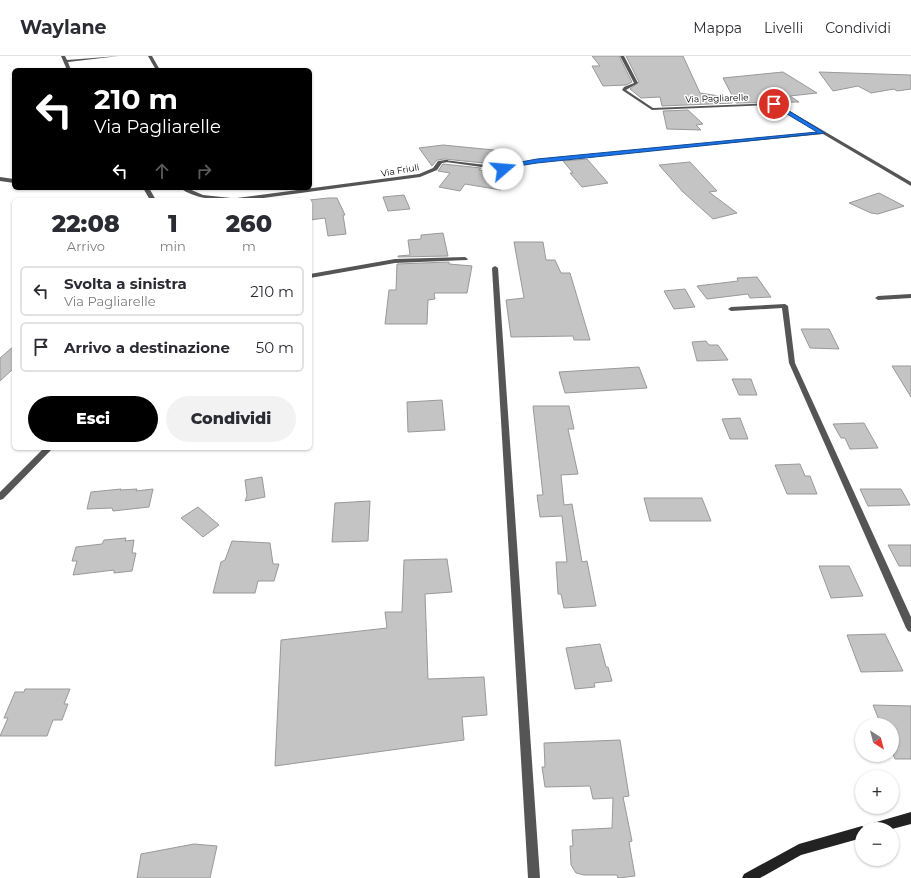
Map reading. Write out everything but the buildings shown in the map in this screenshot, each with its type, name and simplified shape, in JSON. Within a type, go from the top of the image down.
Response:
[{"type":"street","points":[[63,56],[67,68]]},
{"type":"street","points":[[65,61],[117,56]]},
{"type":"street","points":[[150,56],[157,68]]},
{"type":"street","name":"Via Pagliarelle","points":[[622,56],[636,82],[624,90],[652,109],[774,104],[911,184]]},
{"type":"street","name":"Via Friuli","points":[[312,190],[420,175],[435,168],[440,162],[446,161],[503,169],[517,164],[537,161],[823,133]]},
{"type":"street","points":[[0,179],[12,181]]},
{"type":"street","points":[[188,190],[202,196],[216,198]]},
{"type":"street","name":"Via Friuli","points":[[252,198],[310,190]]},
{"type":"street","points":[[312,276],[395,261],[465,259]]},
{"type":"street","points":[[495,268],[534,878]]},
{"type":"street","points":[[878,298],[911,296]]},
{"type":"street","points":[[730,310],[785,306],[792,363],[911,628]]},
{"type":"street","points":[[0,497],[46,450]]},
{"type":"street","points":[[897,822],[911,818]]},
{"type":"street","points":[[748,878],[799,850],[855,834]]},
{"type":"route","points":[[503,169],[517,164],[537,161],[823,133],[774,104]]}]
